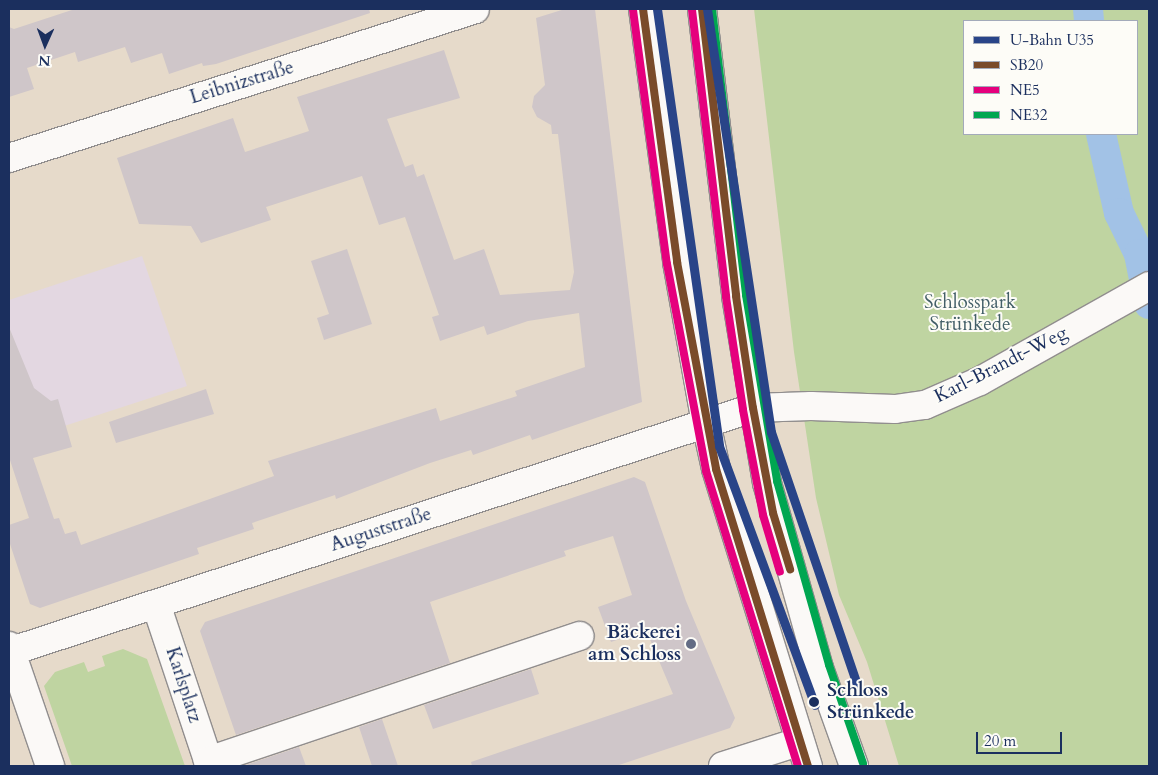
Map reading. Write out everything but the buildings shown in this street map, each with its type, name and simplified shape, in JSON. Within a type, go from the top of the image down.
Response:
[{"type":"street","name":"Leibnizstraße","points":[[9,158],[475,9]]},
{"type":"street","points":[[643,9],[677,262],[706,423],[716,469],[803,754],[723,766]]},
{"type":"street","points":[[702,9],[736,296],[753,408],[773,513],[819,668],[854,766]]},
{"type":"street","name":"Karl-Brandt-Weg","points":[[753,408],[811,406],[895,408],[925,405],[980,381],[1149,286]]},
{"type":"street","name":"Auguststraße","points":[[9,650],[156,604],[753,408]]},
{"type":"street","name":"Karlsplatz","points":[[156,604],[209,764]]},
{"type":"street","points":[[209,764],[580,636]]},
{"type":"street","points":[[9,650],[50,766]]},
{"type":"shaded area","points":[[142,256],[187,386],[9,444],[9,300]]},
{"type":"green space","name":"Schlosspark Strünkede","points":[[754,9],[1149,9],[1149,766],[899,766],[867,662],[839,595],[816,498],[794,352]]},
{"type":"green space","points":[[123,649],[147,659],[185,766],[72,766],[44,686],[55,672],[84,662],[88,672],[105,666],[102,656]]},
{"type":"waterway","points":[[1088,9],[1089,20]]},
{"type":"waterway","points":[[1101,135],[1119,213],[1139,254],[1149,304]]},
{"type":"metro line","name":"U35","points":[[657,9],[719,446],[815,705]]},
{"type":"metro line","name":"U35","points":[[707,9],[771,432],[859,691]]},
{"type":"transit line","name":"SB20","points":[[643,9],[677,262],[716,469],[808,766]]},
{"type":"transit line","name":"SB20","points":[[702,9],[736,296],[753,408],[773,513],[790,569]]},
{"type":"transit line","name":"NE32","points":[[712,9],[746,295],[777,481],[829,665],[863,763]]},
{"type":"transit line","name":"NE5","points":[[633,10],[667,264],[706,471],[798,766]]},
{"type":"transit line","name":"NE5","points":[[692,10],[726,297],[743,410],[763,515],[780,572]]},
{"type":"place","name":"Bäckerei am Schloss","points":[[691,644]]},
{"type":"place","name":"Schloss Strünkede","points":[[814,702]]}]
